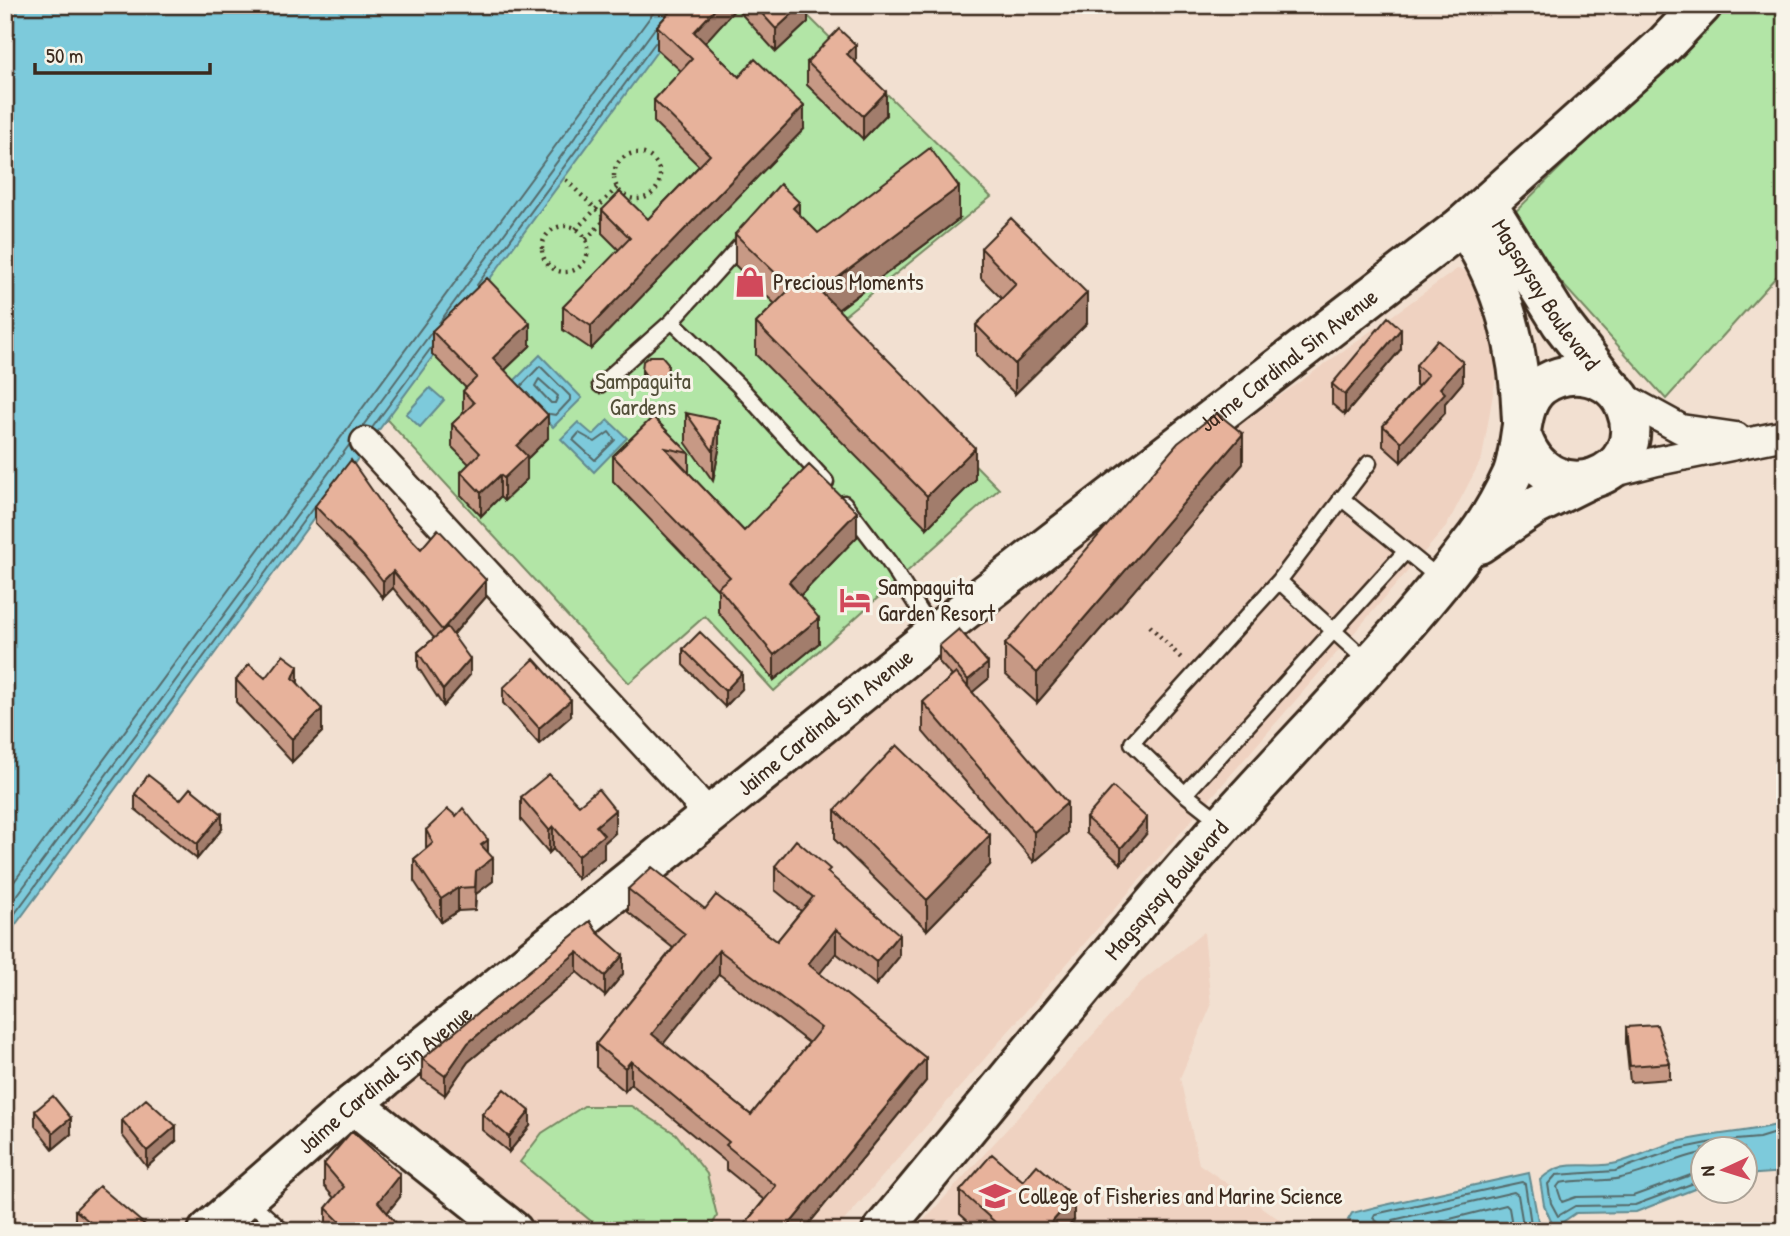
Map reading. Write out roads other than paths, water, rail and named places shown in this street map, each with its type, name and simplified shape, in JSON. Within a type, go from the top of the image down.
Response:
[{"type":"street","name":"Jaime Cardinal Sin Avenue","points":[[208,1231],[353,1104],[934,634],[1475,215],[1665,44],[1702,5]]},
{"type":"street","name":"Magsaysay Boulevard","points":[[1475,215],[1614,390],[1681,429],[1742,438],[1783,436]]},
{"type":"street","name":"Magsaysay Boulevard","points":[[882,1231],[1223,824],[1370,663],[1451,569],[1494,509],[1513,473],[1522,431],[1521,380],[1475,215]]},
{"type":"street","points":[[1572,374],[1591,376],[1614,390],[1627,409],[1629,440],[1623,455],[1593,479],[1569,482],[1553,477],[1539,468],[1522,431],[1532,396],[1554,378],[1572,374]]},
{"type":"street","name":"Magsaysay Boulevard","points":[[1451,569],[1535,506],[1593,479],[1657,461],[1783,436]]},
{"type":"street","points":[[365,442],[710,815]]},
{"type":"street","points":[[353,1104],[513,1231]]},
{"type":"lane","points":[[600,385],[672,321],[760,224]]},
{"type":"lane","points":[[672,321],[739,386],[858,518],[934,634]]},
{"type":"lane","points":[[1223,824],[1185,794],[1132,743],[1279,581],[1370,463]]},
{"type":"lane","points":[[1341,498],[1406,551],[1451,569]]},
{"type":"lane","points":[[1185,794],[1406,551]]},
{"type":"lane","points":[[1279,581],[1370,663]]},
{"type":"lane","points":[[245,1197],[283,1231]]},
{"type":"water","points":[[5,5],[691,5],[5,939]]},
{"type":"water","points":[[540,355],[582,398],[553,427],[510,385]]},
{"type":"water","points":[[430,388],[444,400],[420,427],[406,414]]},
{"type":"water","points":[[608,420],[627,438],[594,472],[561,439],[578,422],[593,435]]},
{"type":"water","points":[[1785,1123],[1785,1172],[1758,1174],[1758,1134],[1725,1134]]},
{"type":"water","points":[[1687,1140],[1688,1192],[1636,1212],[1576,1213],[1554,1228],[1544,1205],[1540,1180],[1550,1172],[1568,1166],[1617,1163]]},
{"type":"water","points":[[1529,1173],[1540,1231],[1386,1231],[1348,1220],[1352,1213]]},
{"type":"place","name":"Precious Moments","points":[[750,282]]},
{"type":"place","name":"Sampaguita Garden Resort","points":[[855,600]]},
{"type":"place","name":"College of Fisheries and Marine Science","points":[[995,1196]]},
{"type":"park label","name":"Sampaguita Gardens","points":[[643,394]]}]
